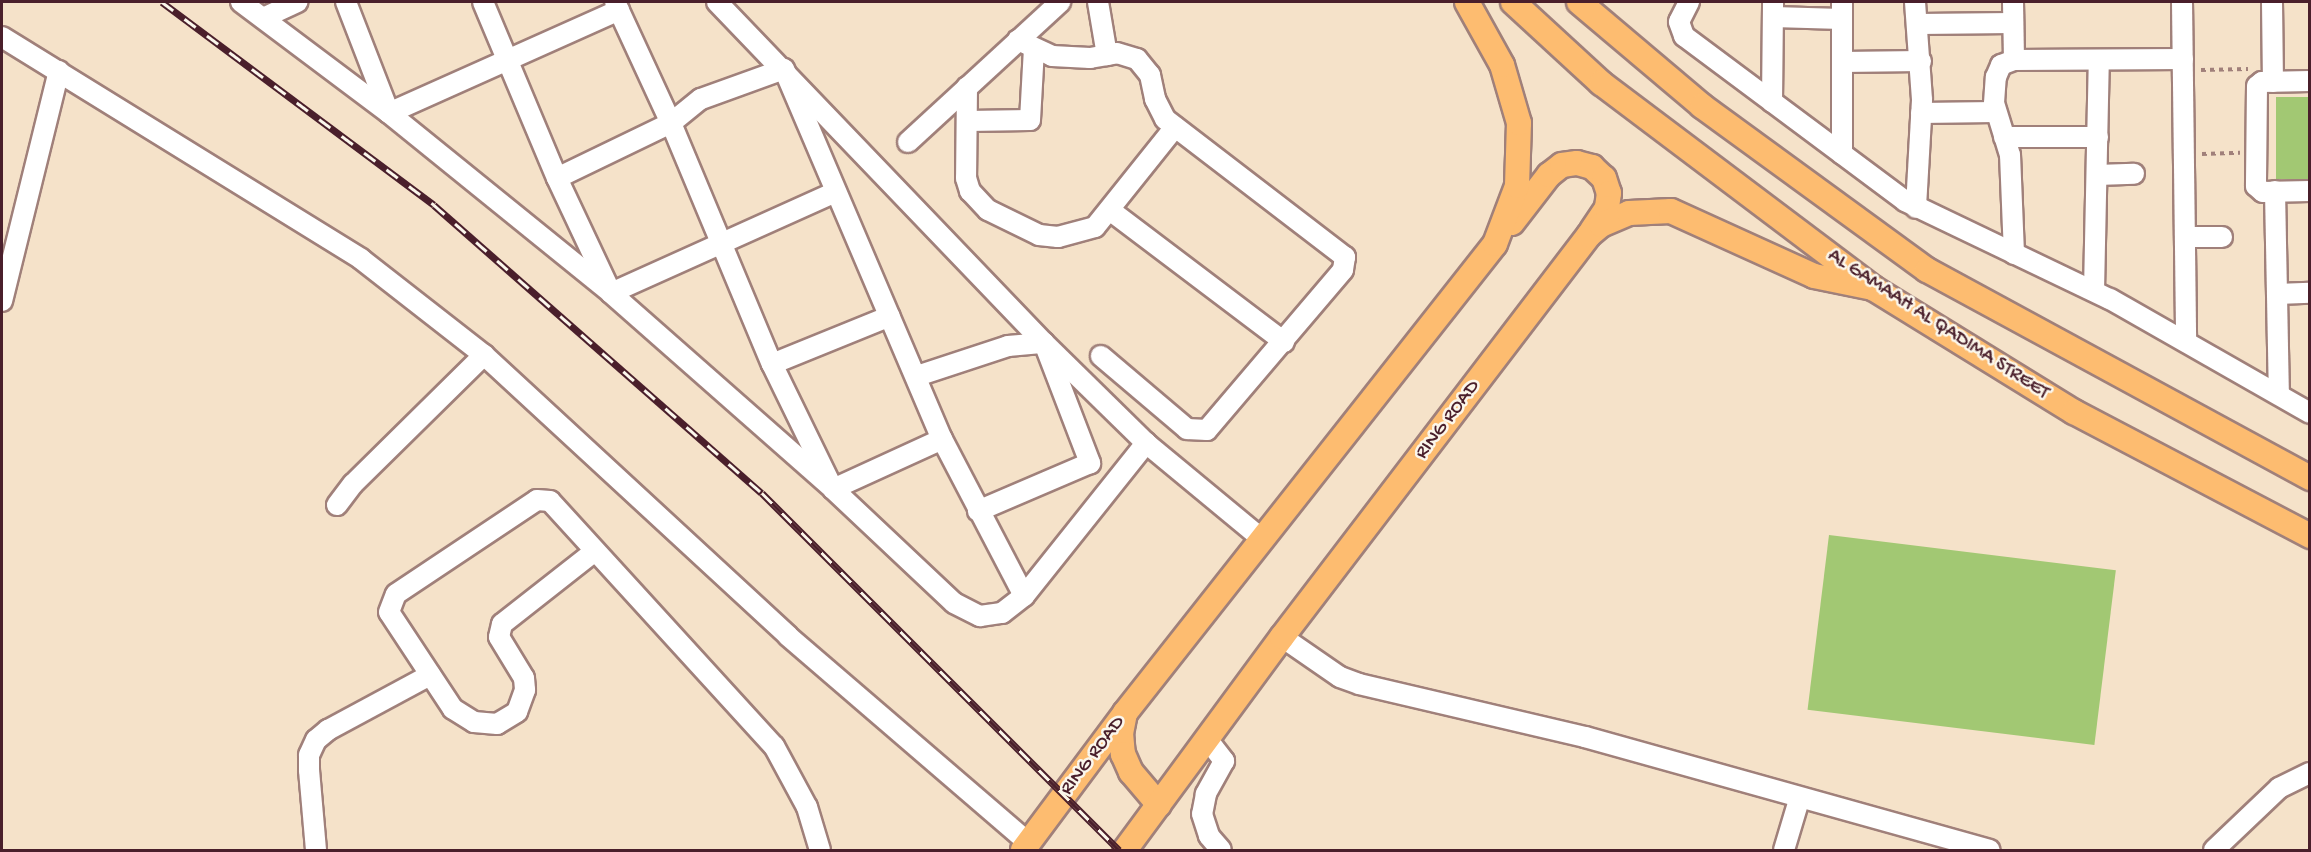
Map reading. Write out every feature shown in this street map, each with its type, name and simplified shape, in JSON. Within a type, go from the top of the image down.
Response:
[{"type":"main road","name":"RING ROAD","points":[[1026,847],[1125,713],[1495,244],[1517,186],[1519,123],[1502,65],[1467,2]]},
{"type":"main road","name":"AL GAMAAH AL QADIMA STREET","points":[[1513,2],[1601,83],[1873,288],[2074,412],[2310,536]]},
{"type":"main road","name":"AL GAMAAH AL QADIMA STREET","points":[[1591,7],[1702,106],[1927,270],[2310,478]]},
{"type":"main road","points":[[1495,244],[1549,175],[1562,165],[1577,163],[1598,172],[1609,193],[1607,208],[1589,235]]},
{"type":"main road","name":"RING ROAD","points":[[1125,850],[1282,637],[1589,235],[1629,213],[1671,211],[1814,276],[1873,288]]},
{"type":"main road","points":[[1125,713],[1121,733],[1123,754],[1131,772],[1160,805]]},
{"type":"street","points":[[241,2],[389,113],[611,293],[833,489],[954,603],[980,616],[1002,613],[1024,596],[1146,443]]},
{"type":"street","points":[[262,18],[298,2]]},
{"type":"street","points":[[346,2],[389,113]]},
{"type":"street","points":[[483,2],[557,177],[611,293]]},
{"type":"street","points":[[717,2],[784,69],[1044,343],[1146,443],[1262,539]]},
{"type":"street","points":[[908,142],[967,87],[1026,44],[1060,2]]},
{"type":"street","points":[[1098,2],[1107,55]]},
{"type":"street","points":[[1689,2],[1679,22],[1684,36],[1916,208],[2094,291],[2186,340],[2310,413]]},
{"type":"street","points":[[1915,2],[1919,24],[1922,113],[1916,208]]},
{"type":"street","points":[[2013,2],[2014,60]]},
{"type":"street","points":[[2182,2],[2186,340]]},
{"type":"street","points":[[2272,2],[2273,76]]},
{"type":"street","points":[[389,113],[617,6],[671,123],[772,364],[833,489]]},
{"type":"street","points":[[1772,102],[1773,9],[1842,10],[1842,154]]},
{"type":"street","points":[[1919,24],[2013,23]]},
{"type":"street","points":[[2,37],[327,235],[484,355],[788,636],[1026,847]]},
{"type":"street","points":[[1026,44],[1071,58],[1128,54],[1144,66],[1160,113],[1175,127],[1345,257],[1343,270],[1284,342],[1213,426],[1201,432],[1187,429],[1101,356]]},
{"type":"street","points":[[968,121],[1030,120],[1026,44]]},
{"type":"street","points":[[2014,254],[2010,155],[1995,112],[1998,71],[2014,60],[2099,60],[2183,65]]},
{"type":"street","points":[[2094,291],[2099,60]]},
{"type":"street","points":[[1842,62],[1921,61]]},
{"type":"street","points":[[557,177],[671,123],[701,99],[784,69]]},
{"type":"street","points":[[784,69],[834,193],[917,376],[942,439],[1024,596]]},
{"type":"street","points":[[2,300],[58,71]]},
{"type":"street","points":[[2310,81],[2273,76],[2256,86],[2257,189],[2310,191]]},
{"type":"street","points":[[967,87],[966,178],[970,191],[988,210],[1021,228],[1058,237],[1095,227],[1111,212],[1175,127]]},
{"type":"street","points":[[1922,113],[1995,112]]},
{"type":"street","points":[[2004,137],[2098,137]]},
{"type":"street","points":[[2097,175],[2134,174]]},
{"type":"street","points":[[2275,191],[2279,393]]},
{"type":"street","points":[[611,293],[721,246],[834,193]]},
{"type":"street","points":[[1111,212],[1284,342]]},
{"type":"street","points":[[2185,237],[2222,237]]},
{"type":"street","points":[[2277,294],[2310,293]]},
{"type":"street","points":[[772,364],[890,316]]},
{"type":"street","points":[[917,376],[1008,346],[1044,343]]},
{"type":"street","points":[[1044,343],[1090,463],[1114,482]]},
{"type":"street","points":[[337,505],[352,484],[484,355]]},
{"type":"street","points":[[833,489],[942,439]]},
{"type":"street","points":[[978,511],[1090,463]]},
{"type":"street","points":[[595,551],[502,624],[499,637],[524,678],[525,690],[517,712],[507,720],[485,725],[474,722],[453,709],[389,612],[396,594],[537,500],[550,501],[774,746],[807,807],[820,850]]},
{"type":"street","points":[[1282,637],[1340,677],[1359,684],[1585,737],[1799,800],[1982,850]]},
{"type":"street","points":[[316,850],[309,755],[316,740],[328,730],[430,675]]},
{"type":"street","points":[[1207,739],[1224,761],[1206,794],[1202,814],[1209,836],[1221,850]]},
{"type":"street","points":[[2214,850],[2279,788],[2310,773]]},
{"type":"street","points":[[1784,850],[1799,800]]},
{"type":"path","points":[[2183,65],[2273,76]]},
{"type":"path","points":[[2184,154],[2256,153]]},
{"type":"green space","points":[[2276,97],[2309,97],[2309,179],[2276,179]]},
{"type":"green space","points":[[1829,535],[2116,570],[2094,745],[1808,710]]},
{"type":"railway","points":[[162,2],[434,205],[762,493],[1119,850]]}]
